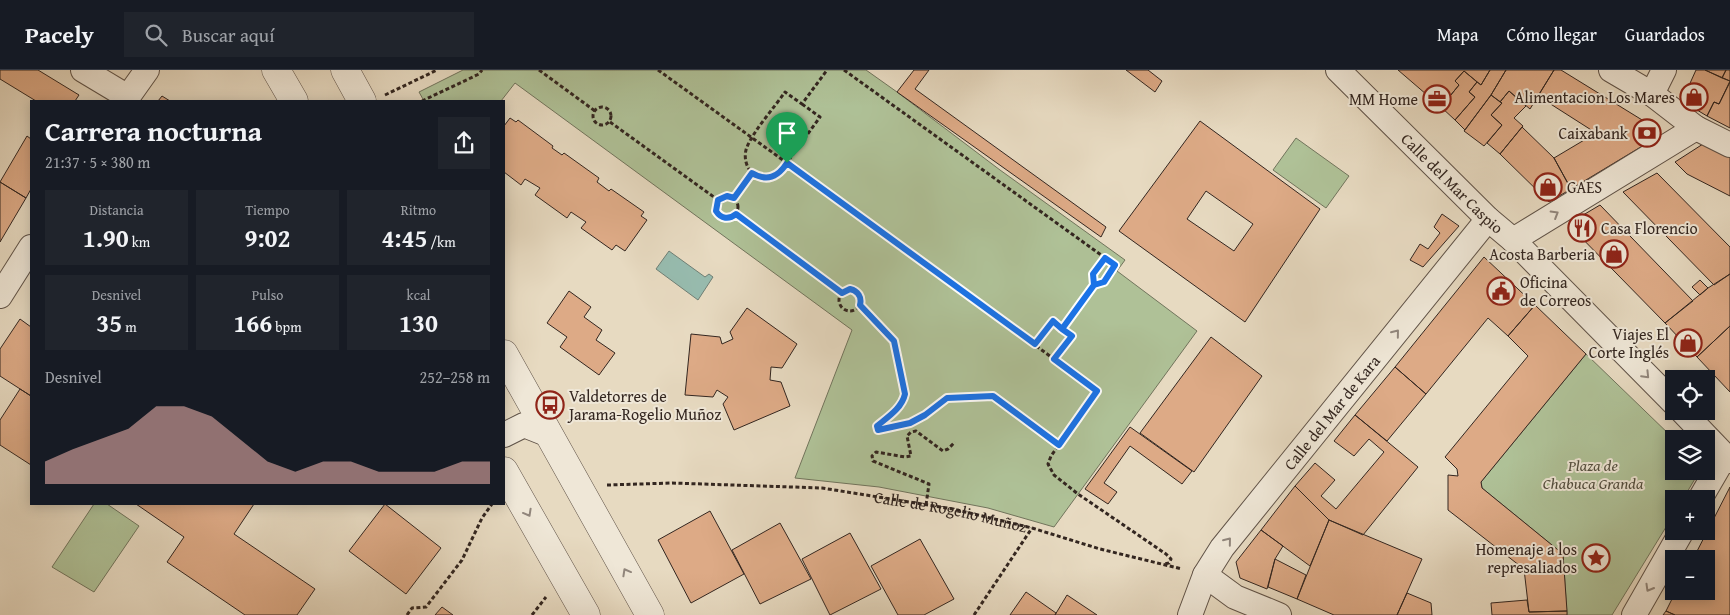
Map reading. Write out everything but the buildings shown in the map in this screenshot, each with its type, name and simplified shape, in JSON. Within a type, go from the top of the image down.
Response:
[{"type":"street","points":[[83,70],[126,99],[147,70]]},
{"type":"street","points":[[276,70],[293,100]]},
{"type":"street","points":[[345,70],[371,99]]},
{"type":"street","name":"Calle del Mar Caspio","points":[[1338,70],[1488,219],[1514,240],[1665,394]]},
{"type":"street","points":[[1611,70],[1652,94],[1696,128],[1730,145]]},
{"type":"street","points":[[1652,94],[1664,70]]},
{"type":"street","points":[[1514,240],[1696,128]]},
{"type":"street","name":"Calle del Mar de Kara","points":[[1190,615],[1205,575],[1222,548],[1488,219]]},
{"type":"street","points":[[2,287],[30,248]]},
{"type":"street","points":[[505,356],[650,615]]},
{"type":"street","points":[[1691,420],[1727,458],[1706,490]]},
{"type":"street","points":[[505,434],[524,425],[549,435]]},
{"type":"street","points":[[505,473],[586,615]]},
{"type":"street","points":[[1634,615],[1677,540]]},
{"type":"street","points":[[1205,575],[1235,598],[1279,615]]},
{"type":"path","points":[[371,99],[437,70]]},
{"type":"path","points":[[424,100],[479,74],[482,70]]},
{"type":"path","points":[[539,70],[595,111]]},
{"type":"path","points":[[658,70],[1097,391],[1051,456],[1048,464],[1054,475],[1078,494],[1166,554],[1171,559],[1168,563],[1163,564]]},
{"type":"path","points":[[802,104],[827,70]]},
{"type":"path","points":[[844,70],[1115,265],[1104,282],[1094,285],[1062,329]]},
{"type":"path","points":[[785,92],[820,117],[778,175],[771,178],[757,176],[747,166],[746,148],[752,138],[785,92]]},
{"type":"path","points":[[599,107],[608,109],[612,114],[610,122],[604,126],[598,125],[593,117],[599,107]]},
{"type":"path","points":[[610,122],[718,200]]},
{"type":"path","points":[[734,198],[752,173]]},
{"type":"path","points":[[727,196],[734,198],[738,204],[736,214],[729,218],[721,217],[716,207],[718,200],[727,196]]},
{"type":"path","points":[[736,214],[842,293]]},
{"type":"path","points":[[1094,285],[1093,274],[1105,258]]},
{"type":"path","points":[[850,289],[857,291],[860,305],[855,311],[844,310],[838,301],[842,293],[850,289]]},
{"type":"path","points":[[860,305],[894,341],[905,394],[904,400],[899,407],[877,426],[878,430],[910,423],[925,415],[947,398],[993,396],[1059,445]]},
{"type":"path","points":[[1035,344],[1053,321],[1072,336],[1054,359]]},
{"type":"path","points":[[926,505],[930,484],[873,461],[872,456],[876,452],[905,458],[911,456],[907,436],[911,432],[916,431],[943,451],[948,449],[954,442]]},
{"type":"path","name":"Calle de Rogelio Muñoz","points":[[607,485],[672,483],[822,488],[926,505],[1032,528],[1100,549],[1205,575]]},
{"type":"path","points":[[407,615],[412,608],[426,607],[462,560],[482,518],[491,505]]},
{"type":"path","points":[[974,615],[1032,528]]},
{"type":"green space","points":[[463,70],[866,70],[1125,260],[1117,271],[1197,331],[1054,527],[988,508],[879,487],[795,478],[852,330],[515,83],[502,100],[423,100],[419,92]]},
{"type":"green space","points":[[1296,138],[1349,176],[1326,208],[1273,170]]},
{"type":"green space","name":"Plaza de Chabuca Granda","points":[[1586,354],[1665,430],[1665,480],[1694,480],[1688,490],[1665,490],[1665,529],[1612,615],[1567,615],[1563,554],[1482,488],[1481,482]]},
{"type":"green space","points":[[93,505],[108,505],[139,526],[94,592],[52,567]]},
{"type":"water","points":[[669,251],[705,277],[709,274],[713,277],[698,300],[656,269]]},
{"type":"place","name":"Alimentacion Los Mares","points":[[1694,97]]},
{"type":"place","name":"MM Home","points":[[1437,99]]},
{"type":"place","name":"Caixabank","points":[[1647,133]]},
{"type":"place","name":"GAES","points":[[1548,187]]},
{"type":"place","name":"Casa Florencio","points":[[1582,228]]},
{"type":"place","name":"Acosta Barberia","points":[[1614,254]]},
{"type":"place","name":"Oficina de Correos","points":[[1501,291]]},
{"type":"place","name":"Viajes El Corte Inglés","points":[[1688,343]]},
{"type":"place","name":"Valdetorres de Jarama-Rogelio Muñoz","points":[[550,405]]},
{"type":"place","name":"Homenaje a los represaliados","points":[[1596,558]]},
{"type":"route","points":[[787,163],[778,175],[771,178],[764,178],[752,173],[734,198],[724,196],[718,200],[716,211],[721,217],[725,218],[736,214],[842,293],[846,289],[857,291],[861,302],[860,305],[894,341],[905,394],[904,400],[899,407],[877,426],[878,430],[910,423],[925,415],[947,398],[993,396],[1059,445],[1097,391],[1054,359],[1072,336],[1062,329],[1094,285],[1093,274],[1105,258],[1115,265],[1104,282],[1094,285],[1062,329],[1053,321],[1035,344],[787,163]]}]
